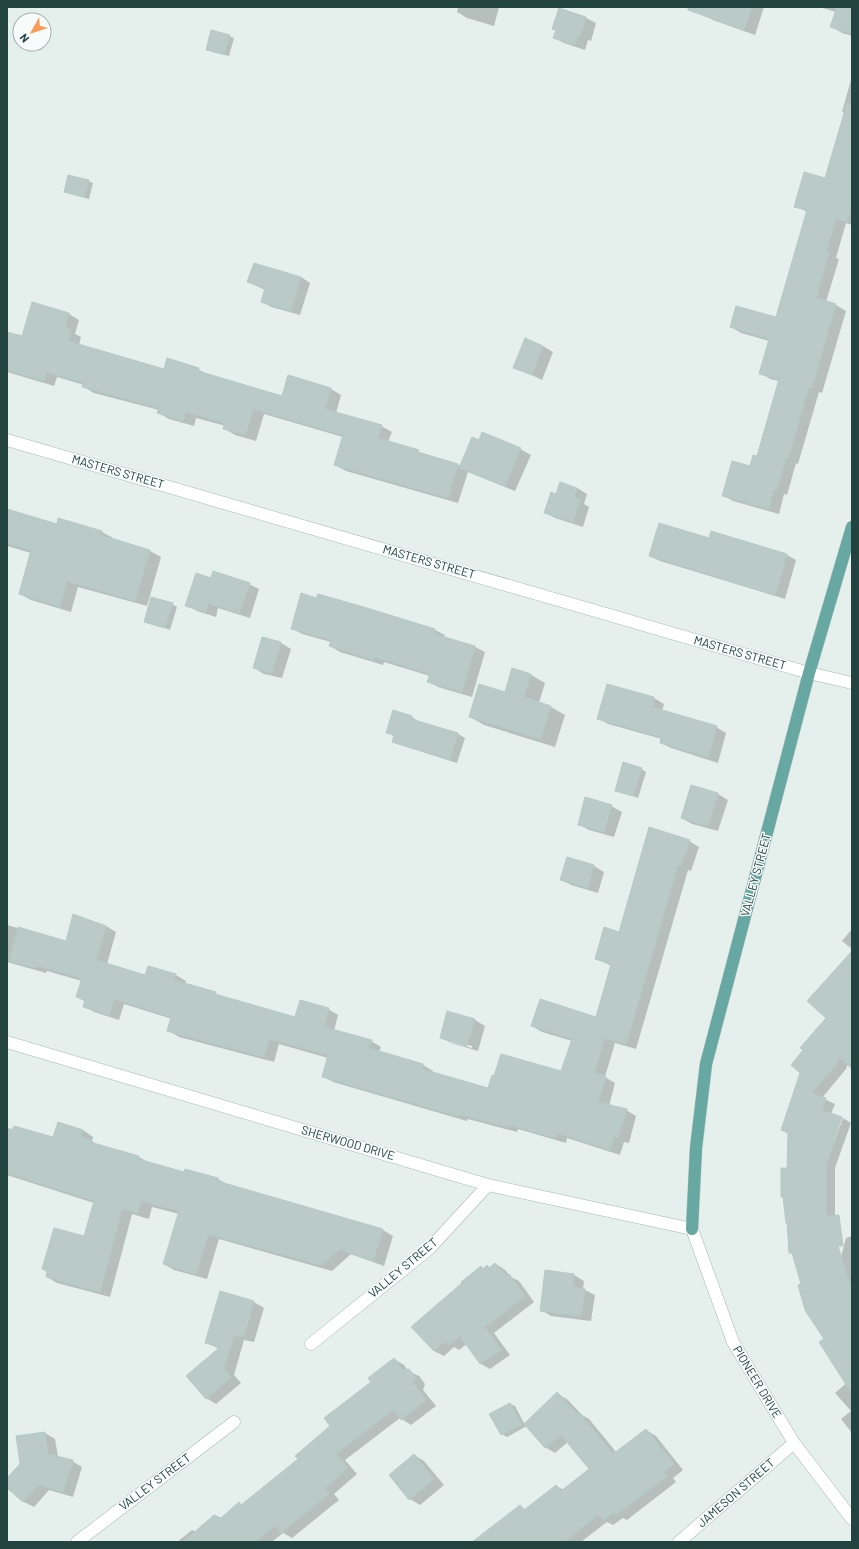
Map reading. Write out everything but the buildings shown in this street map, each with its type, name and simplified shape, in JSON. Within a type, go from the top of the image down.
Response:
[{"type":"main road","name":"VALLEY STREET","points":[[692,1229],[696,1148],[706,1064],[809,673],[852,527]]},
{"type":"street","name":"MASTERS STREET","points":[[7,440],[809,673],[852,683]]},
{"type":"street","name":"SHERWOOD DRIVE","points":[[7,1042],[488,1185],[692,1229]]},
{"type":"street","name":"VALLEY STREET","points":[[311,1344],[429,1249],[488,1185]]},
{"type":"street","name":"PIONEER DRIVE","points":[[692,1229],[734,1342],[794,1443],[852,1519]]},
{"type":"street","name":"VALLEY STREET","points":[[77,1542],[234,1422]]},
{"type":"street","name":"JAMESON STREET","points":[[679,1542],[794,1443]]}]
